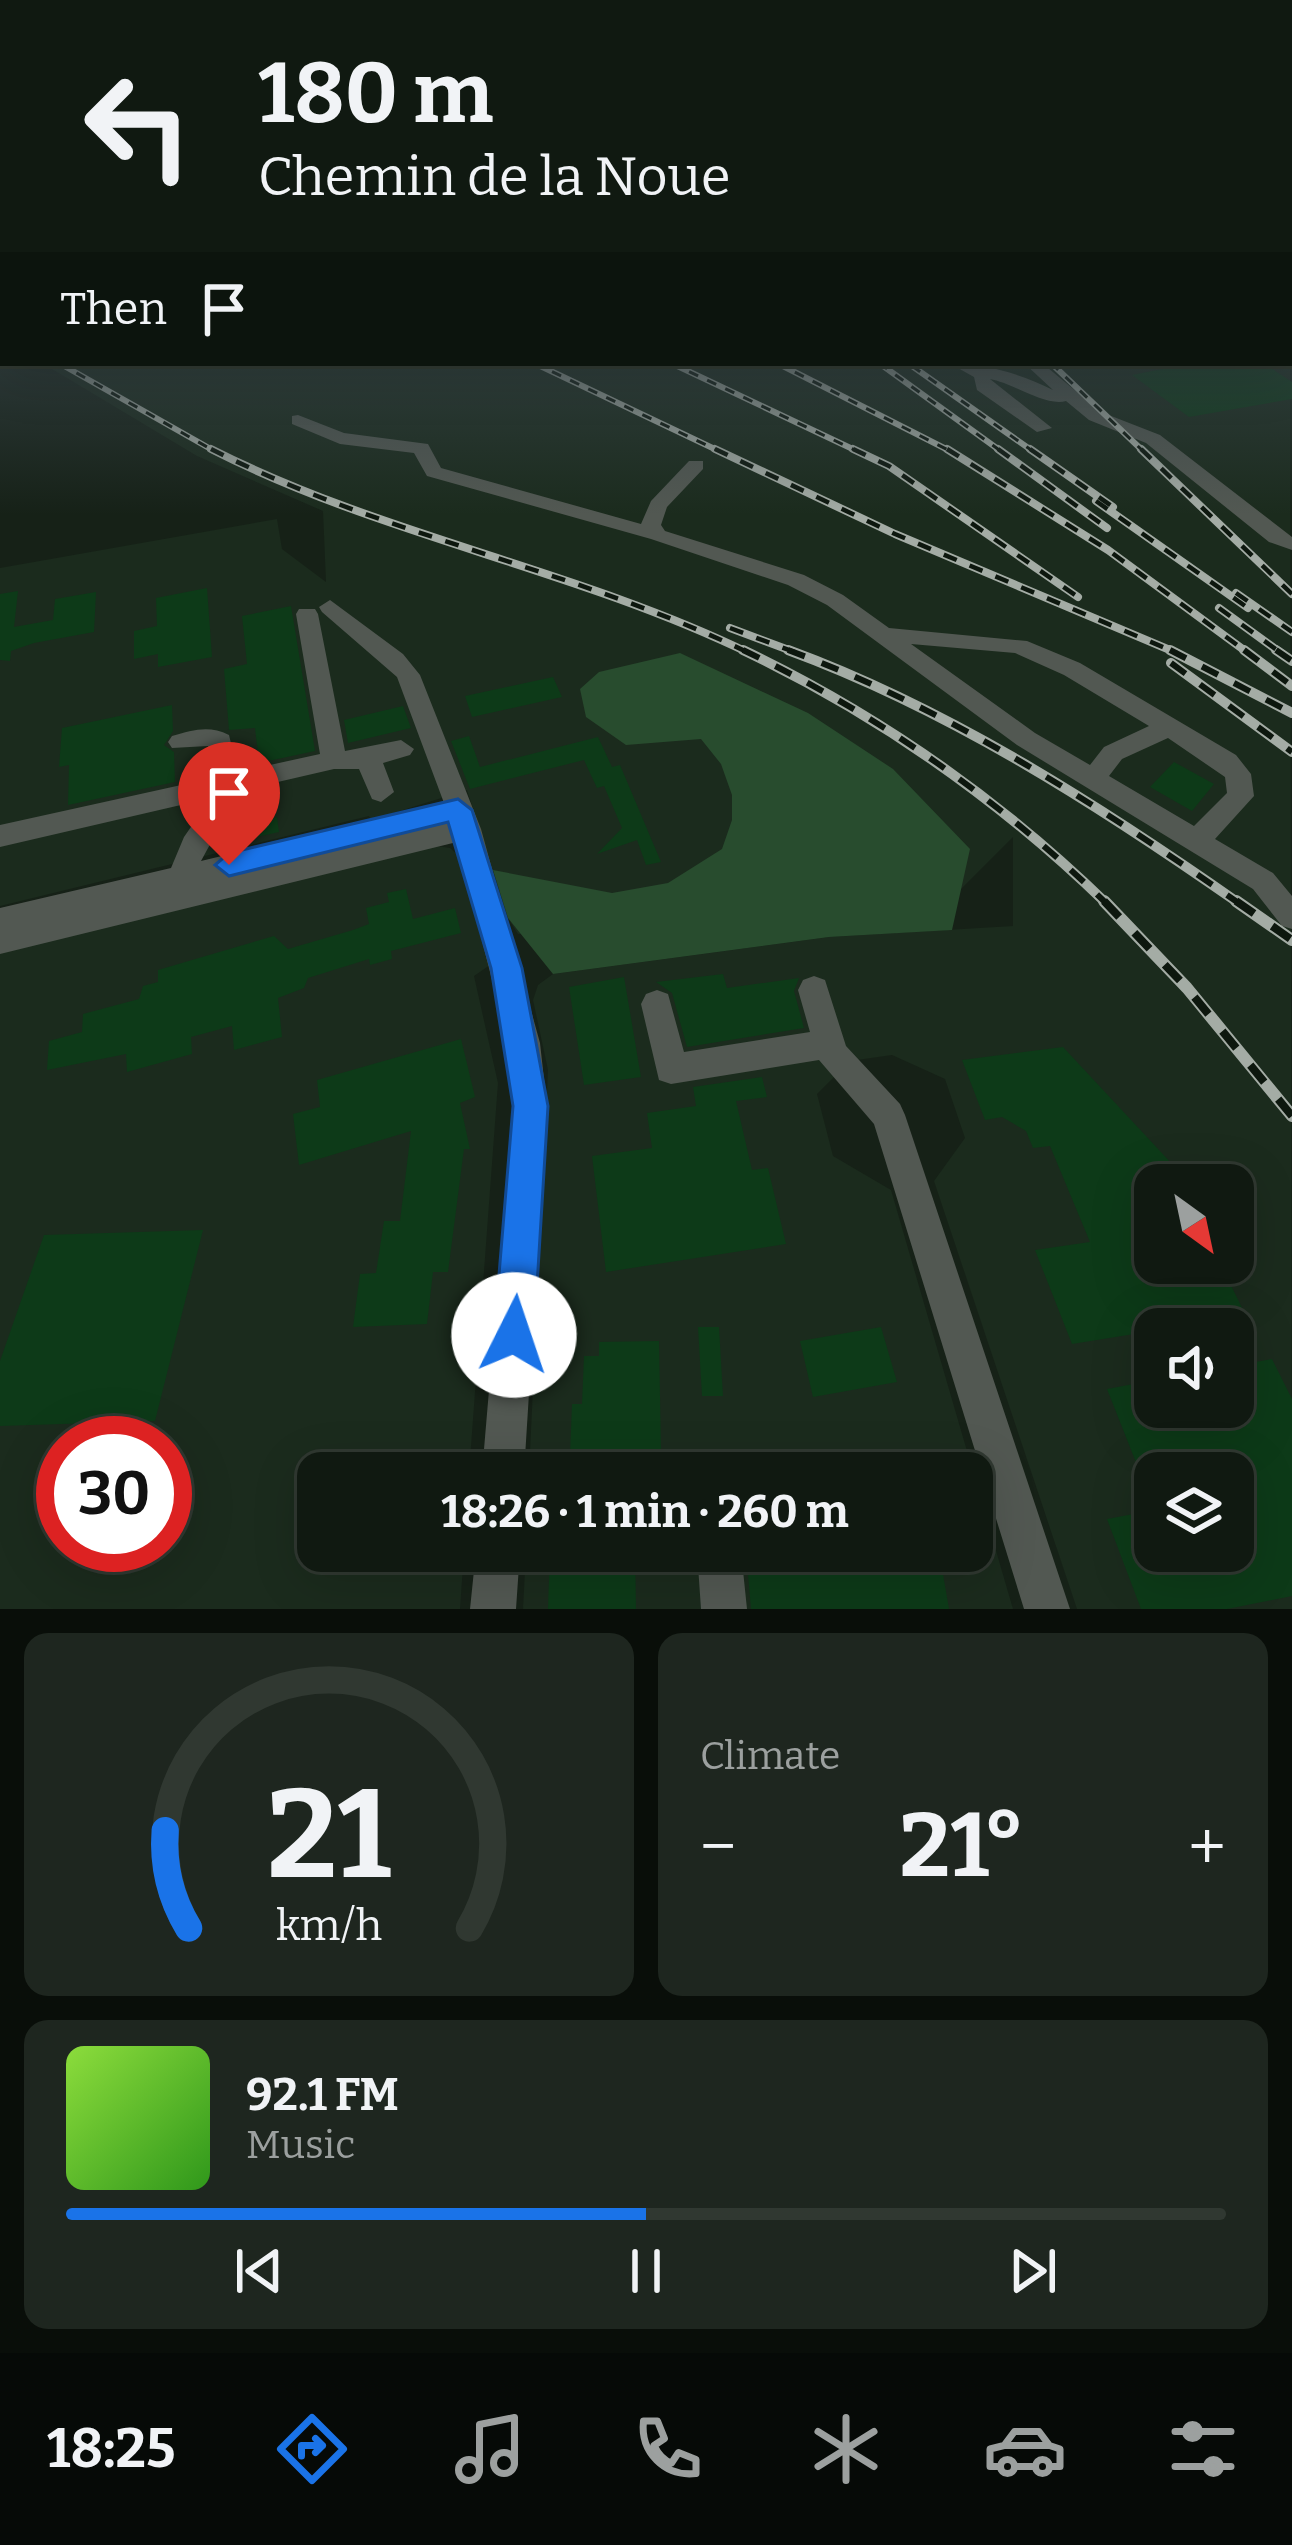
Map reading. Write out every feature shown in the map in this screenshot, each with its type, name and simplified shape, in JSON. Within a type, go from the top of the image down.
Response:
[{"type":"street","points":[[965,366],[1017,379],[1153,439],[1276,538],[1292,544]]},
{"type":"street","points":[[1036,366],[1095,416]]},
{"type":"street","points":[[985,374],[980,380],[983,386],[1043,428]]},
{"type":"street","points":[[298,420],[340,438],[421,448],[434,472],[658,535],[796,580],[890,635],[993,716],[1263,881],[1292,916]]},
{"type":"street","points":[[658,535],[651,525],[658,505],[696,465]]},
{"type":"street","points":[[334,760],[318,610],[395,658],[408,676],[463,820],[519,1024],[530,1106],[505,1452]]},
{"type":"street","points":[[890,635],[1019,646],[1072,669],[1227,762],[1242,784],[1241,796],[1198,839]]},
{"type":"street","points":[[1093,779],[1113,753],[1170,728]]},
{"type":"street","points":[[181,742],[210,736],[220,741],[226,786],[224,799],[187,854],[184,876]]},
{"type":"street","points":[[0,836],[401,749]]},
{"type":"street","points":[[368,758],[381,792]]},
{"type":"street","points":[[0,920],[184,876],[463,820]]},
{"type":"street","points":[[0,941],[463,820]]},
{"type":"street","points":[[814,990],[830,1044],[888,1115],[1047,1609]]},
{"type":"street","points":[[657,1004],[671,1069],[830,1044]]},
{"type":"street","points":[[493,1609],[496,1572]]},
{"type":"street","points":[[721,1572],[724,1609]]},
{"type":"shaded area","points":[[47,366],[1290,366],[1292,1609],[1077,1609],[934,1181],[965,1138],[945,1079],[892,1055],[850,1061],[817,1094],[833,1156],[891,1190],[967,1452],[530,1452],[548,1070],[533,1000],[538,985],[553,974],[829,937],[1013,926],[1013,837],[946,904],[518,934],[508,918],[467,790],[371,820],[369,816],[0,906],[0,568],[277,519],[282,549],[326,582],[323,511],[197,456]]},
{"type":"shaded area","points":[[423,844],[450,848],[459,856],[490,965],[474,976],[498,1083],[471,1452],[297,1452],[297,1572],[463,1572],[460,1609],[0,1609],[0,947]]},
{"type":"shaded area","points":[[993,1540],[1013,1609],[523,1609],[525,1572],[993,1572]]},
{"type":"green space","points":[[680,653],[808,713],[893,769],[970,849],[952,930],[829,937],[553,974],[508,918],[493,870],[612,893],[668,883],[722,849],[732,820],[732,795],[721,764],[701,739],[626,745],[586,717],[580,689],[599,672]]},
{"type":"building","points":[[1178,366],[1268,366],[1292,382],[1292,399],[1189,417],[1132,375]]},
{"type":"building","points":[[207,588],[212,657],[158,667],[158,654],[134,659],[134,631],[157,626],[156,598]]},
{"type":"building","points":[[18,591],[14,627],[53,620],[55,599],[96,592],[94,632],[34,643],[11,651],[10,661],[0,660],[0,594]]},
{"type":"building","points":[[291,606],[315,751],[259,763],[255,728],[229,730],[224,669],[247,664],[242,616]]},
{"type":"building","points":[[553,677],[562,697],[472,717],[465,696]]},
{"type":"building","points":[[172,705],[173,731],[164,745],[174,752],[175,782],[68,805],[69,765],[59,767],[62,728]]},
{"type":"building","points":[[403,706],[411,728],[348,743],[344,720]]},
{"type":"building","points":[[469,736],[480,767],[598,737],[612,767],[620,765],[661,862],[646,865],[637,840],[597,854],[622,828],[604,786],[597,788],[584,760],[470,789],[451,741]]},
{"type":"building","points":[[1174,762],[1214,784],[1192,811],[1150,787]]},
{"type":"building","points":[[277,817],[279,832],[221,845],[223,830]]},
{"type":"building","points":[[406,889],[413,919],[455,908],[461,933],[391,951],[392,959],[370,965],[369,959],[308,978],[304,988],[278,998],[282,1037],[234,1050],[232,1026],[191,1037],[192,1054],[127,1072],[126,1054],[47,1070],[49,1041],[82,1032],[83,1014],[139,999],[143,986],[158,982],[158,970],[274,936],[288,949],[353,930],[369,924],[366,908],[389,902],[387,893]]},
{"type":"building","points":[[723,974],[727,988],[799,978],[794,991],[804,1028],[687,1047],[672,993],[656,982]]},
{"type":"building","points":[[624,977],[641,1077],[584,1085],[569,987]]},
{"type":"building","points":[[461,1039],[475,1097],[460,1103],[470,1149],[464,1149],[448,1272],[433,1272],[427,1324],[353,1327],[360,1274],[376,1273],[384,1221],[400,1221],[411,1131],[299,1165],[293,1114],[320,1107],[317,1080]]},
{"type":"building","points":[[1063,1047],[1172,1164],[1134,1164],[1134,1284],[1230,1284],[1242,1308],[1134,1308],[1134,1334],[1072,1344],[1035,1250],[1090,1242],[1050,1146],[1033,1148],[1026,1131],[1002,1117],[985,1120],[962,1060]]},
{"type":"building","points":[[762,1077],[767,1097],[736,1101],[752,1170],[768,1168],[786,1244],[606,1272],[592,1156],[652,1148],[647,1113],[696,1106],[693,1087]]},
{"type":"building","points":[[203,1230],[156,1416],[36,1416],[36,1425],[0,1426],[0,1361],[44,1235]]},
{"type":"building","points":[[698,1327],[719,1327],[723,1396],[702,1396]]},
{"type":"building","points":[[881,1327],[897,1382],[813,1397],[800,1341]]},
{"type":"building","points":[[659,1341],[661,1452],[570,1452],[572,1404],[582,1404],[584,1356],[599,1356],[599,1342]]},
{"type":"building","points":[[1272,1359],[1292,1399],[1292,1596],[1227,1609],[1141,1609],[1107,1519],[1134,1514],[1134,1572],[1254,1572],[1254,1452],[1134,1452],[1134,1457],[1107,1389],[1134,1384],[1134,1428],[1254,1428],[1254,1362]]},
{"type":"building","points":[[549,1572],[635,1572],[636,1609],[548,1609]]},
{"type":"building","points":[[748,1572],[943,1572],[949,1609],[751,1609]]},
{"type":"railway","points":[[64,366],[216,452]]},
{"type":"railway","points":[[540,366],[721,452]]},
{"type":"railway","points":[[677,366],[859,452]]},
{"type":"railway","points":[[783,366],[951,451]]},
{"type":"railway","points":[[883,366],[1002,452]]},
{"type":"railway","points":[[912,366],[1034,452]]},
{"type":"railway","points":[[1054,366],[1144,452]]},
{"type":"railway","points":[[211,449],[343,506],[616,598],[749,653]]},
{"type":"railway","points":[[715,449],[895,534],[1170,650]]},
{"type":"railway","points":[[853,449],[889,466],[1078,597]]},
{"type":"railway","points":[[947,449],[951,451]]},
{"type":"railway","points":[[998,449],[1107,528]]},
{"type":"railway","points":[[1030,449],[1113,507]]},
{"type":"railway","points":[[1141,449],[1292,594]]},
{"type":"railway","points":[[951,451],[1108,550],[1248,653]]},
{"type":"railway","points":[[1096,501],[1248,608]]},
{"type":"railway","points":[[1236,593],[1292,632]]},
{"type":"railway","points":[[1219,608],[1281,653]]},
{"type":"railway","points":[[730,628],[797,653]]},
{"type":"railway","points":[[743,650],[749,653]]},
{"type":"railway","points":[[788,650],[907,701],[1022,762],[1240,904]]},
{"type":"railway","points":[[1170,650],[1177,653]]},
{"type":"railway","points":[[1170,650],[1292,713]]},
{"type":"railway","points":[[1244,650],[1248,653]]},
{"type":"railway","points":[[1276,650],[1292,661]]},
{"type":"railway","points":[[749,653],[842,702],[936,762],[1024,829],[1106,903]]},
{"type":"railway","points":[[1248,653],[1292,686]]},
{"type":"railway","points":[[1171,663],[1292,752]]},
{"type":"railway","points":[[1236,901],[1292,940]]},
{"type":"railway","points":[[1106,903],[1187,988],[1292,1116]]},
{"type":"route","points":[[229,865],[458,810],[524,1043],[530,1106],[514,1335]]}]
